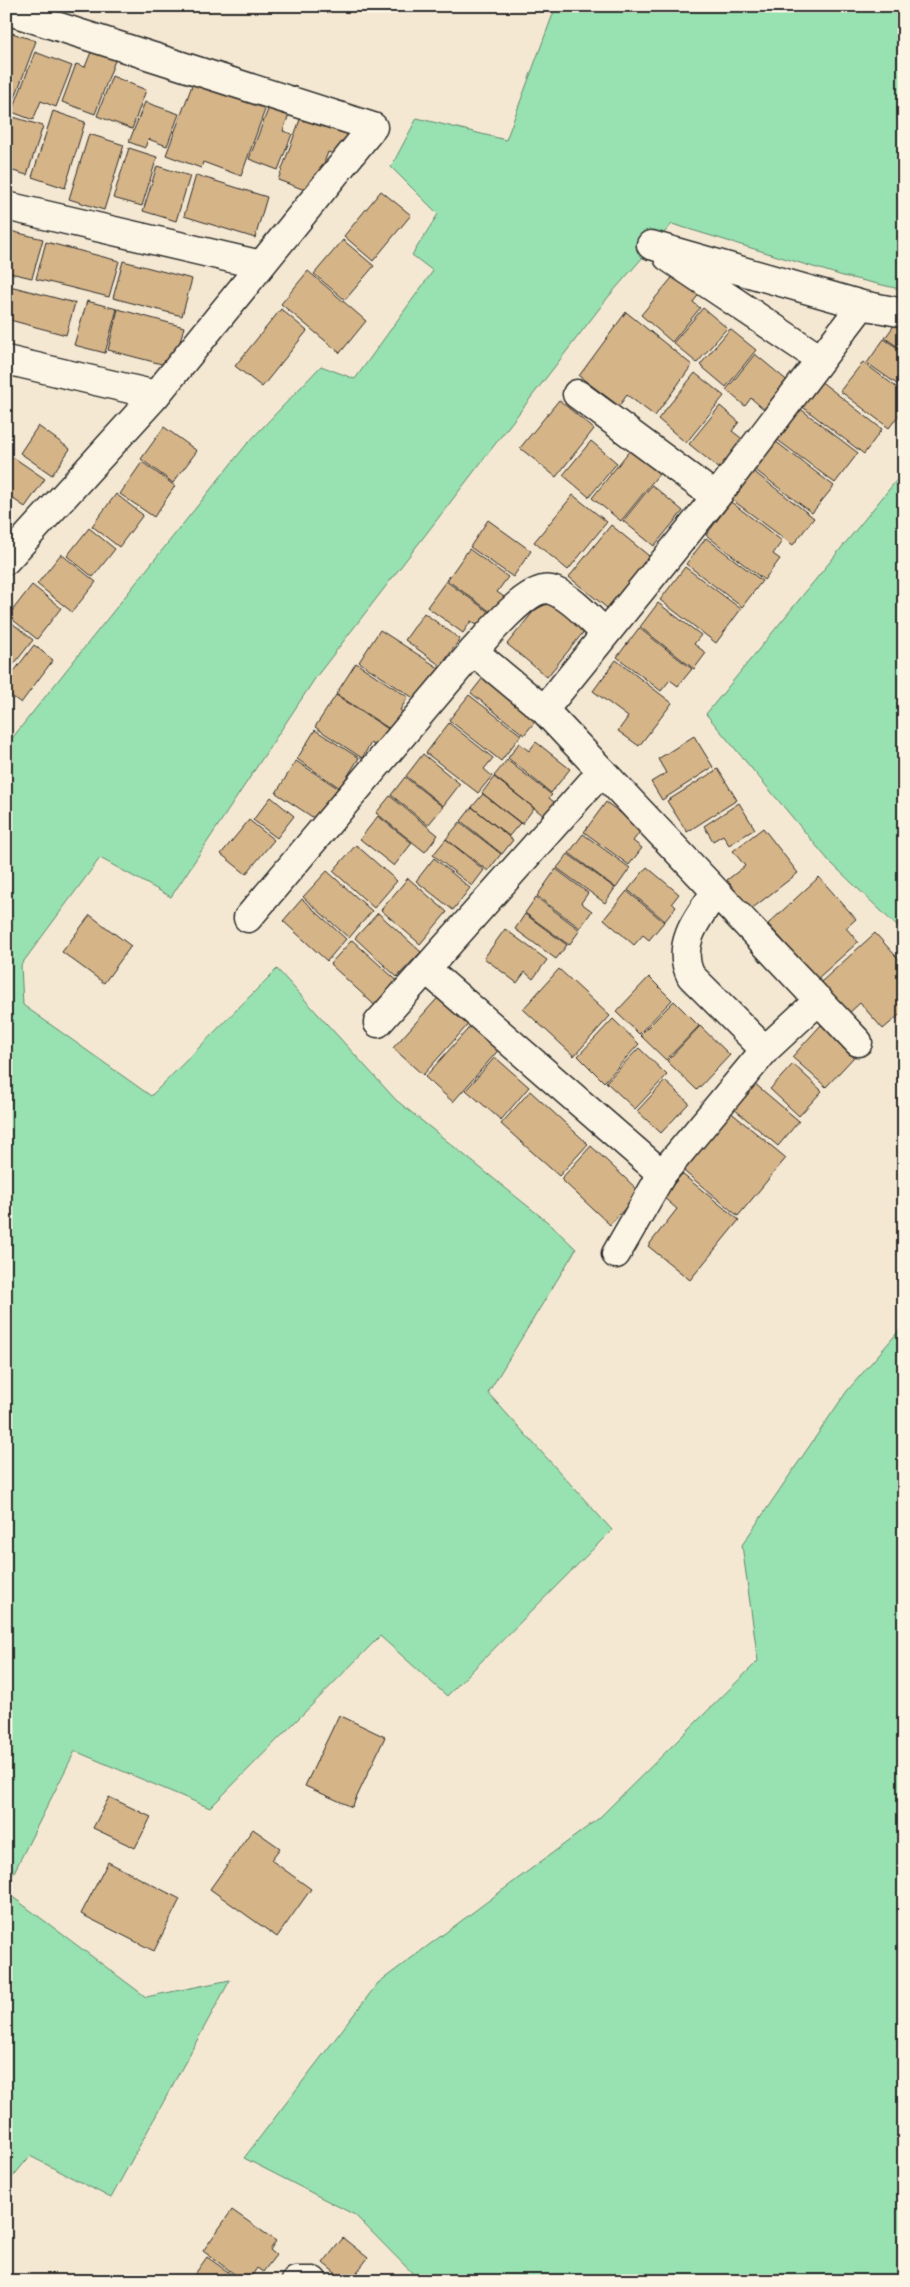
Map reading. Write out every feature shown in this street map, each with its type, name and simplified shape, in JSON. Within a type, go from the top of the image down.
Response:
[{"type":"street","points":[[6,10],[373,127],[156,395],[6,560]]},
{"type":"street","points":[[6,206],[261,265]]},
{"type":"street","points":[[820,358],[651,245],[862,305],[904,313]]},
{"type":"street","points":[[544,710],[716,497],[862,305]]},
{"type":"street","points":[[6,360],[156,395]]},
{"type":"street","points":[[577,394],[716,497]]},
{"type":"street","points":[[248,918],[473,651],[530,595],[540,590],[554,591],[605,633]]},
{"type":"street","points":[[473,651],[544,710],[858,1042]]},
{"type":"street","points":[[378,1023],[602,771]]},
{"type":"street","points":[[716,892],[699,916],[689,935],[684,948],[686,967],[691,976],[765,1050]]},
{"type":"street","points":[[426,969],[662,1174]]},
{"type":"street","points":[[616,1254],[662,1174],[765,1050],[819,1000]]},
{"type":"street","points":[[296,2281],[313,2281]]},
{"type":"green space","points":[[556,6],[904,6],[904,290],[843,276],[672,224],[609,296],[316,677],[171,897],[100,858],[21,965],[23,1005],[151,1096],[277,969],[396,1100],[550,1224],[576,1249],[488,1393],[612,1530],[447,1696],[380,1636],[210,1808],[75,1751],[6,1888],[6,740],[9,742],[246,445],[321,366],[355,379],[433,271],[412,255],[438,214],[391,167],[417,118],[506,140]]},
{"type":"green space","points":[[904,471],[904,928],[902,931],[829,861],[706,714]]},
{"type":"green space","points":[[904,1325],[904,2281],[420,2281],[355,2215],[244,2158],[378,1983],[598,1819],[758,1661],[742,1545],[847,1391]]},
{"type":"green space","points":[[6,1892],[146,1997],[230,1980],[111,2198],[30,2156],[6,2185]]},
{"type":"building","points":[[6,31],[36,41],[10,111],[6,109]]},
{"type":"building","points":[[93,47],[117,55],[95,114],[62,102],[76,64],[85,67]]},
{"type":"building","points":[[35,52],[72,66],[56,107],[41,101],[33,120],[12,112]]},
{"type":"building","points":[[112,76],[146,90],[132,129],[97,116]]},
{"type":"building","points":[[194,80],[266,107],[241,176],[203,162],[201,168],[166,155]]},
{"type":"building","points":[[145,102],[179,114],[167,146],[148,139],[145,148],[129,142]]},
{"type":"building","points":[[269,107],[289,114],[283,131],[292,134],[278,170],[249,159]]},
{"type":"building","points":[[53,111],[85,122],[65,188],[32,177]]},
{"type":"building","points":[[302,114],[355,133],[346,159],[328,152],[313,193],[278,180]]},
{"type":"building","points":[[10,116],[43,126],[27,175],[6,169],[6,126]]},
{"type":"building","points":[[89,134],[124,145],[104,210],[69,199]]},
{"type":"building","points":[[129,148],[157,157],[142,206],[113,198]]},
{"type":"building","points":[[157,166],[190,176],[176,221],[143,211]]},
{"type":"building","points":[[196,175],[267,197],[255,238],[184,216]]},
{"type":"building","points":[[381,191],[411,215],[373,261],[344,236]]},
{"type":"building","points":[[6,230],[43,239],[32,278],[6,272]]},
{"type":"building","points":[[343,240],[374,266],[345,300],[314,274]]},
{"type":"building","points":[[46,242],[119,261],[109,297],[36,279]]},
{"type":"building","points":[[123,261],[192,279],[182,316],[113,298]]},
{"type":"building","points":[[308,271],[366,321],[340,353],[281,304]]},
{"type":"building","points":[[676,273],[700,293],[693,302],[700,308],[672,342],[641,315]]},
{"type":"building","points":[[6,285],[75,303],[66,335],[6,319]]},
{"type":"building","points":[[87,301],[117,309],[105,353],[74,345]]},
{"type":"building","points":[[703,308],[727,328],[697,363],[673,343]]},
{"type":"building","points":[[118,309],[184,327],[173,367],[108,350]]},
{"type":"building","points":[[281,309],[307,331],[262,387],[235,366]]},
{"type":"building","points":[[626,312],[692,365],[655,416],[627,395],[619,406],[579,376]]},
{"type":"building","points":[[900,317],[904,320],[904,351],[885,338]]},
{"type":"building","points":[[730,329],[756,350],[726,387],[700,365]]},
{"type":"building","points":[[884,339],[904,352],[904,389],[867,363]]},
{"type":"building","points":[[755,354],[790,383],[766,411],[751,398],[745,406],[726,390]]},
{"type":"building","points":[[863,362],[904,393],[904,408],[889,428],[840,391]]},
{"type":"building","points":[[695,373],[724,396],[686,443],[658,419]]},
{"type":"building","points":[[819,380],[882,429],[864,454],[800,405]]},
{"type":"building","points":[[559,400],[594,429],[556,477],[520,448]]},
{"type":"building","points":[[720,406],[739,422],[732,431],[745,441],[721,470],[689,444]]},
{"type":"building","points":[[798,407],[858,453],[835,483],[775,438]]},
{"type":"building","points":[[38,426],[70,449],[52,475],[20,453]]},
{"type":"building","points":[[164,427],[197,451],[173,483],[141,459]]},
{"type":"building","points":[[591,441],[617,463],[589,497],[563,475]]},
{"type":"building","points":[[775,441],[834,486],[812,513],[754,469]]},
{"type":"building","points":[[634,445],[663,469],[621,521],[592,498]]},
{"type":"building","points":[[13,457],[45,479],[25,507],[6,494],[6,467]]},
{"type":"building","points":[[142,462],[175,486],[154,517],[120,494]]},
{"type":"building","points":[[753,471],[814,518],[793,545],[731,499]]},
{"type":"building","points":[[652,485],[683,511],[654,546],[623,521]]},
{"type":"building","points":[[116,494],[143,515],[119,547],[92,526]]},
{"type":"building","points":[[573,495],[607,522],[568,570],[534,542]]},
{"type":"building","points":[[731,502],[782,541],[773,554],[780,559],[764,580],[706,535]]},
{"type":"building","points":[[488,520],[531,551],[513,577],[470,547]]},
{"type":"building","points":[[611,525],[654,560],[612,612],[569,577]]},
{"type":"building","points":[[89,528],[115,549],[93,577],[67,556]]},
{"type":"building","points":[[706,538],[762,581],[742,607],[686,564]]},
{"type":"building","points":[[469,549],[508,577],[497,592],[507,599],[495,615],[447,580]]},
{"type":"building","points":[[61,554],[96,582],[72,612],[37,584]]},
{"type":"building","points":[[685,567],[741,609],[716,643],[660,600]]},
{"type":"building","points":[[446,581],[489,612],[478,626],[471,621],[463,633],[427,607]]},
{"type":"building","points":[[32,585],[61,608],[37,639],[8,616]]},
{"type":"building","points":[[546,596],[586,629],[547,677],[507,644]]},
{"type":"building","points":[[658,603],[701,635],[694,644],[706,653],[694,669],[640,627]]},
{"type":"building","points":[[424,613],[460,639],[441,666],[405,640]]},
{"type":"building","points":[[6,618],[33,640],[6,674]]},
{"type":"building","points":[[639,628],[692,669],[678,686],[670,680],[661,691],[617,657]]},
{"type":"building","points":[[380,630],[445,672],[424,705],[359,662]]},
{"type":"building","points":[[34,645],[53,660],[21,703],[6,692],[6,682]]},
{"type":"building","points":[[616,660],[672,703],[639,746],[618,731],[628,717],[593,691]]},
{"type":"building","points":[[356,663],[408,697],[400,710],[411,717],[399,735],[336,694]]},
{"type":"building","points":[[489,670],[543,712],[524,735],[471,693]]},
{"type":"building","points":[[336,695],[396,734],[384,752],[371,743],[362,758],[315,727]]},
{"type":"building","points":[[469,695],[521,735],[501,761],[449,720]]},
{"type":"building","points":[[449,723],[493,758],[484,769],[492,776],[478,793],[426,753]]},
{"type":"building","points":[[315,730],[359,758],[340,788],[297,759]]},
{"type":"building","points":[[694,736],[713,767],[662,800],[651,782],[666,773],[658,759]]},
{"type":"building","points":[[536,742],[570,769],[551,793],[508,758],[519,743],[529,751]]},
{"type":"building","points":[[423,754],[460,784],[443,806],[406,776]]},
{"type":"building","points":[[507,760],[552,795],[549,798],[559,806],[549,820],[494,776]]},
{"type":"building","points":[[296,761],[341,790],[320,822],[276,793]]},
{"type":"building","points":[[718,769],[737,800],[687,832],[667,801]]},
{"type":"building","points":[[405,777],[443,807],[428,825],[391,795]]},
{"type":"building","points":[[494,777],[534,808],[522,824],[482,793]]},
{"type":"building","points":[[483,794],[520,823],[509,836],[472,807]]},
{"type":"building","points":[[390,796],[438,835],[425,852],[376,813]]},
{"type":"building","points":[[271,797],[294,816],[277,838],[253,820]]},
{"type":"building","points":[[606,802],[642,829],[633,841],[642,848],[629,865],[584,832]]},
{"type":"building","points":[[739,803],[755,829],[729,845],[723,835],[713,841],[704,826]]},
{"type":"building","points":[[472,807],[513,840],[502,854],[461,821]]},
{"type":"building","points":[[378,816],[412,843],[394,866],[360,839]]},
{"type":"building","points":[[249,820],[274,840],[246,874],[221,854]]},
{"type":"building","points":[[460,822],[501,854],[488,871],[446,839]]},
{"type":"building","points":[[763,828],[798,873],[750,910],[727,880],[745,866],[733,851]]},
{"type":"building","points":[[583,834],[630,868],[616,888],[569,853]]},
{"type":"building","points":[[446,839],[484,870],[472,886],[433,855]]},
{"type":"building","points":[[356,845],[397,881],[374,908],[333,871]]},
{"type":"building","points":[[568,854],[615,888],[605,903],[557,868]]},
{"type":"building","points":[[434,858],[470,888],[453,910],[416,881]]},
{"type":"building","points":[[647,867],[679,894],[672,903],[676,907],[665,921],[628,890]]},
{"type":"building","points":[[556,869],[588,893],[581,903],[592,911],[580,928],[537,896]]},
{"type":"building","points":[[327,871],[372,911],[349,938],[303,897]]},
{"type":"building","points":[[819,877],[856,919],[846,928],[858,942],[817,979],[768,924]]},
{"type":"building","points":[[408,878],[447,912],[420,944],[381,910]]},
{"type":"building","points":[[627,891],[664,922],[649,940],[643,935],[634,945],[604,919]]},
{"type":"building","points":[[536,897],[580,930],[569,945],[525,913]]},
{"type":"building","points":[[302,899],[346,939],[327,961],[283,921]]},
{"type":"building","points":[[378,913],[421,952],[397,977],[355,938]]},
{"type":"building","points":[[525,914],[567,945],[556,959],[515,929]]},
{"type":"building","points":[[90,915],[131,946],[104,983],[62,952]]},
{"type":"building","points":[[505,929],[547,960],[533,979],[525,972],[517,983],[484,958]]},
{"type":"building","points":[[875,933],[904,965],[904,1011],[883,1029],[860,1003],[849,1013],[821,982]]},
{"type":"building","points":[[352,940],[404,987],[382,1012],[330,964]]},
{"type":"building","points":[[559,969],[610,1016],[574,1056],[523,1009]]},
{"type":"building","points":[[649,977],[672,1000],[639,1034],[616,1012]]},
{"type":"building","points":[[443,992],[473,1019],[423,1075],[393,1048]]},
{"type":"building","points":[[674,1001],[699,1026],[666,1060],[640,1035]]},
{"type":"building","points":[[613,1019],[639,1044],[604,1082],[578,1056]]},
{"type":"building","points":[[475,1021],[502,1046],[453,1102],[425,1077]]},
{"type":"building","points":[[821,1025],[854,1057],[826,1087],[792,1057]]},
{"type":"building","points":[[700,1026],[730,1055],[697,1090],[667,1061]]},
{"type":"building","points":[[639,1048],[667,1075],[635,1109],[606,1082]]},
{"type":"building","points":[[495,1057],[529,1087],[501,1120],[466,1090]]},
{"type":"building","points":[[793,1064],[822,1091],[799,1116],[770,1089]]},
{"type":"building","points":[[665,1081],[689,1103],[661,1133],[637,1111]]},
{"type":"building","points":[[754,1083],[799,1121],[778,1146],[733,1108]]},
{"type":"building","points":[[530,1091],[588,1144],[559,1176],[501,1124]]},
{"type":"building","points":[[728,1110],[786,1158],[738,1216],[680,1168]]},
{"type":"building","points":[[591,1146],[640,1192],[610,1225],[561,1179]]},
{"type":"building","points":[[682,1174],[739,1220],[690,1280],[648,1246],[677,1209],[663,1197]]},
{"type":"building","points":[[339,1715],[385,1737],[352,1807],[305,1786]]},
{"type":"building","points":[[109,1797],[151,1817],[135,1848],[93,1828]]},
{"type":"building","points":[[253,1829],[280,1848],[271,1860],[311,1889],[277,1937],[210,1889]]},
{"type":"building","points":[[108,1862],[180,1899],[154,1951],[81,1914]]},
{"type":"building","points":[[232,2210],[276,2241],[270,2250],[276,2255],[263,2272],[257,2268],[248,2281],[244,2281],[203,2251]]},
{"type":"building","points":[[343,2238],[368,2258],[350,2281],[345,2281],[323,2263]]},
{"type":"building","points":[[207,2257],[241,2281],[190,2281]]}]
